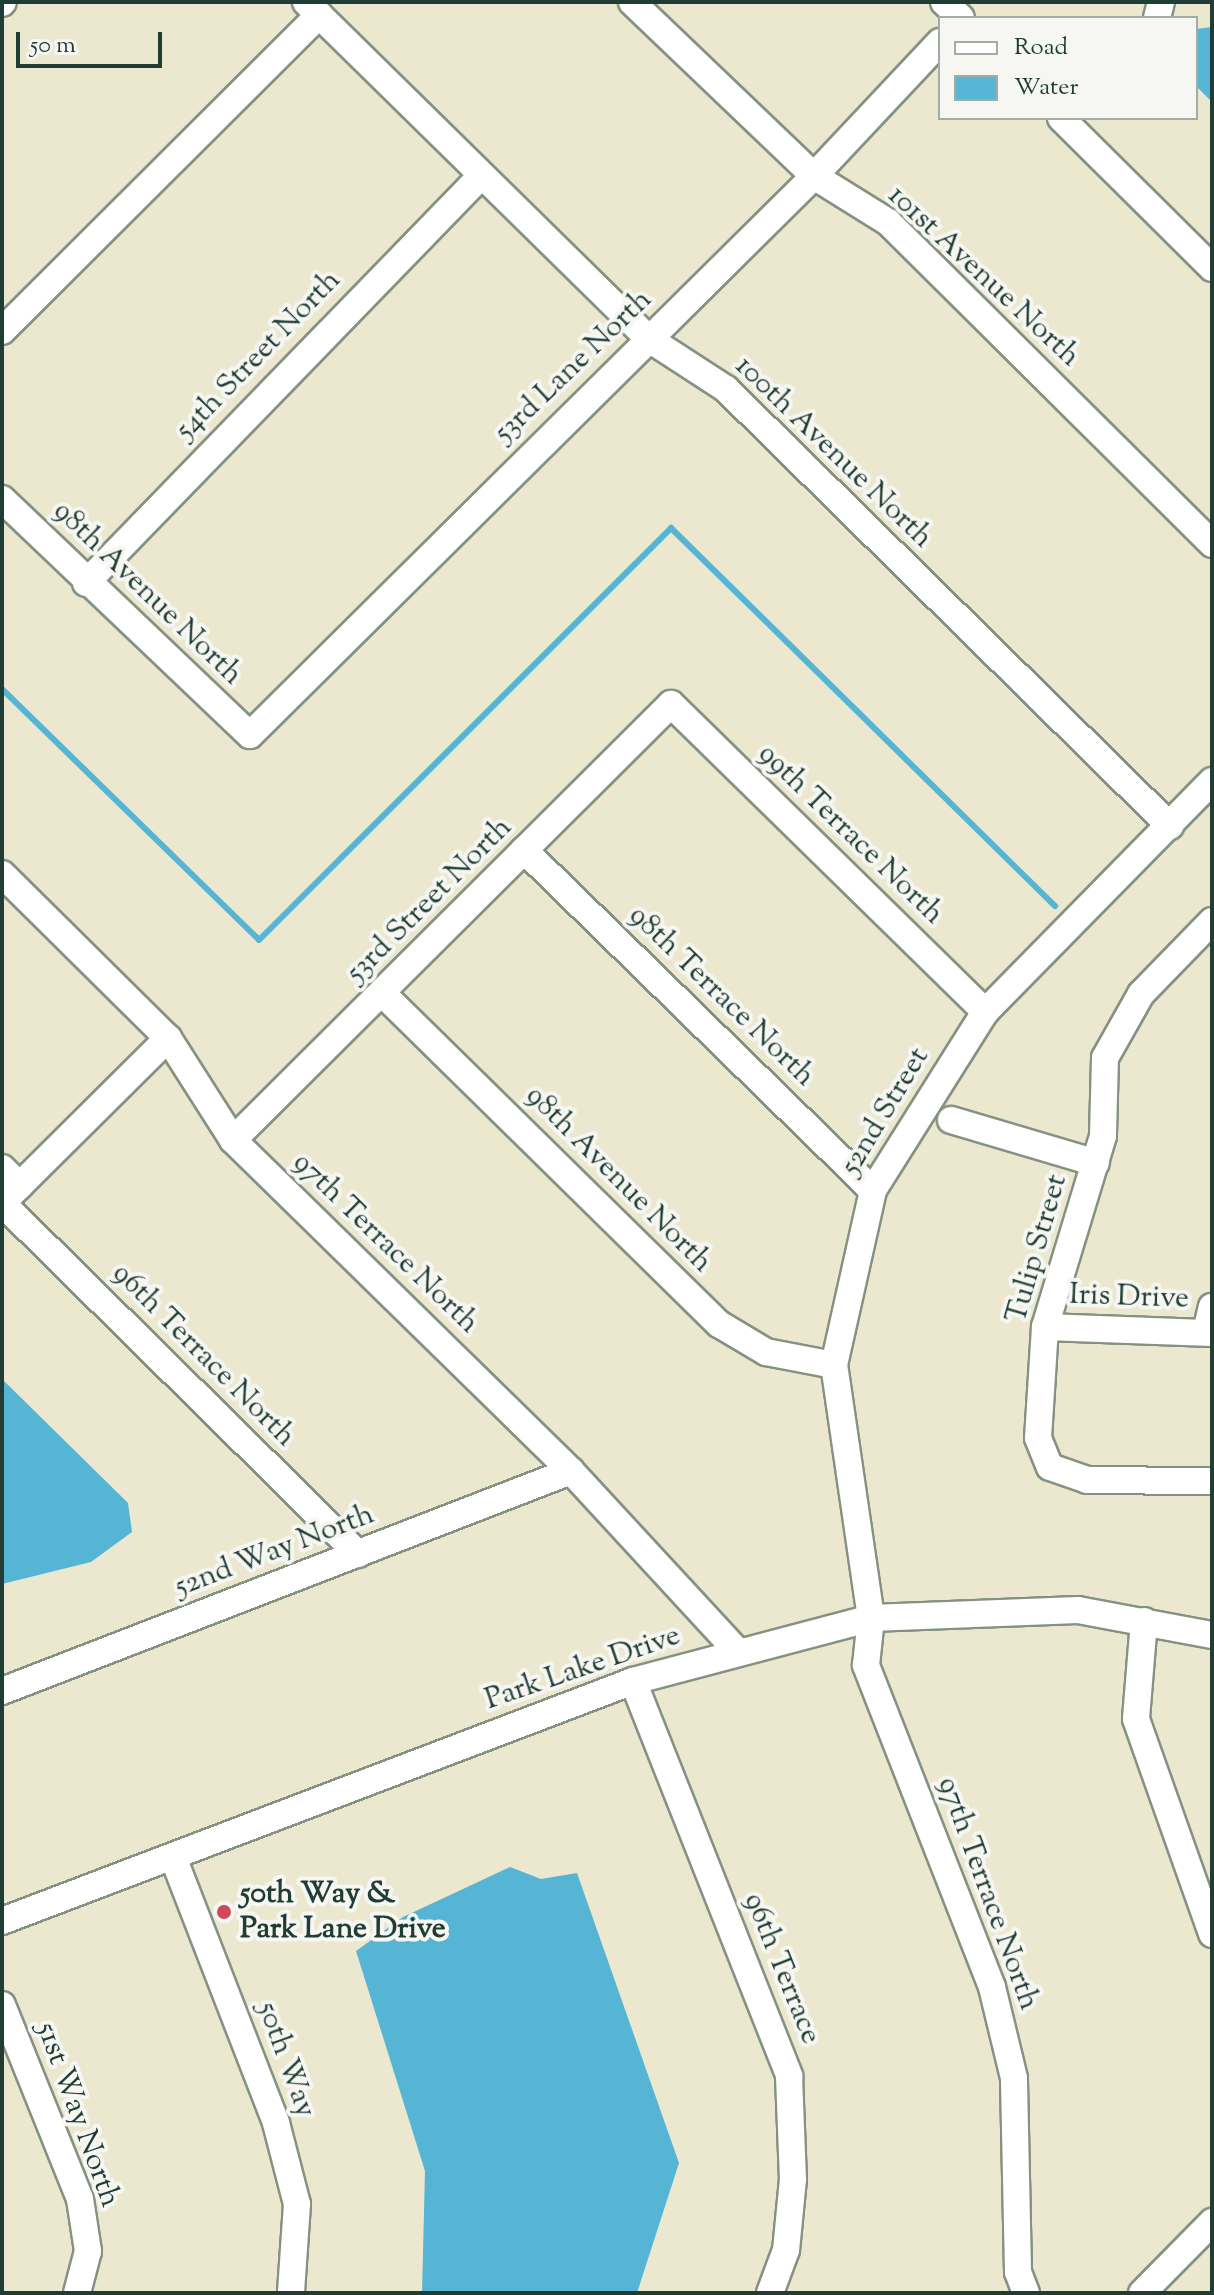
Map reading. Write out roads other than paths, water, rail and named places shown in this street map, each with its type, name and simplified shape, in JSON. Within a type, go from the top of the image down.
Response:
[{"type":"street","name":"101st Avenue North","points":[[632,2],[814,176],[888,222],[1212,544]]},
{"type":"street","points":[[944,2],[959,16]]},
{"type":"street","points":[[2,331],[312,8]]},
{"type":"street","name":"100th Avenue North","points":[[312,8],[480,177],[649,339],[726,389],[1170,826]]},
{"type":"street","name":"53rd Lane North","points":[[250,735],[814,176],[938,44]]},
{"type":"street","points":[[1063,120],[1212,268]]},
{"type":"street","name":"54th Street North","points":[[86,583],[480,177]]},
{"type":"street","name":"98th Avenue North","points":[[2,499],[86,583],[250,735]]},
{"type":"street","name":"53rd Street North","points":[[233,1140],[671,704]]},
{"type":"street","name":"99th Terrace North","points":[[671,704],[985,1012]]},
{"type":"street","name":"52nd Street","points":[[871,1618],[834,1365],[873,1190],[985,1012],[1212,781]]},
{"type":"street","name":"98th Terrace North","points":[[524,850],[873,1190]]},
{"type":"street","name":"97th Terrace North","points":[[2,874],[168,1038],[233,1140],[571,1471],[737,1651]]},
{"type":"street","name":"Tulip Street","points":[[1212,921],[1141,994],[1105,1058],[1103,1136],[1045,1327],[1038,1438],[1050,1467],[1087,1480],[1212,1481]]},
{"type":"street","name":"98th Avenue North","points":[[383,994],[719,1324],[766,1352],[834,1365]]},
{"type":"street","points":[[7,1190],[168,1038]]},
{"type":"street","points":[[951,1120],[1096,1163]]},
{"type":"street","name":"96th Terrace North","points":[[7,1190],[358,1554]]},
{"type":"street","name":"Iris Drive","points":[[1045,1327],[1210,1324]]},
{"type":"street","name":"52nd Way North","points":[[2,1691],[571,1471]]},
{"type":"street","name":"Park Lake Drive","points":[[2,1921],[633,1681],[871,1618],[1078,1610],[1212,1635]]},
{"type":"street","name":"97th Terrace North","points":[[871,1618],[866,1665],[992,1987],[1014,2078],[1018,2272],[1026,2293]]},
{"type":"street","points":[[1144,1621],[1136,1719],[1212,1934]]},
{"type":"street","name":"96th Terrace","points":[[633,1681],[789,2076],[793,2179],[786,2250],[770,2293]]},
{"type":"street","name":"50th Way","points":[[173,1857],[276,2123],[297,2204],[291,2293]]},
{"type":"street","name":"51st Way North","points":[[2,2005],[80,2199],[88,2251],[77,2293]]},
{"type":"street","points":[[1142,2293],[1212,2222]]},
{"type":"water","points":[[1212,27],[1212,102],[1198,88],[1198,29]]},
{"type":"water","points":[[2,1379],[128,1503],[132,1532],[91,1562],[2,1584]]},
{"type":"water","points":[[510,1867],[541,1879],[577,1873],[679,2163],[637,2293],[422,2293],[425,2171],[356,1951],[403,1917]]},
{"type":"waterway","points":[[2,689],[259,940],[671,528],[1055,906]]},
{"type":"place","name":"50th Way & Park Lane Drive","points":[[224,1912]]}]
